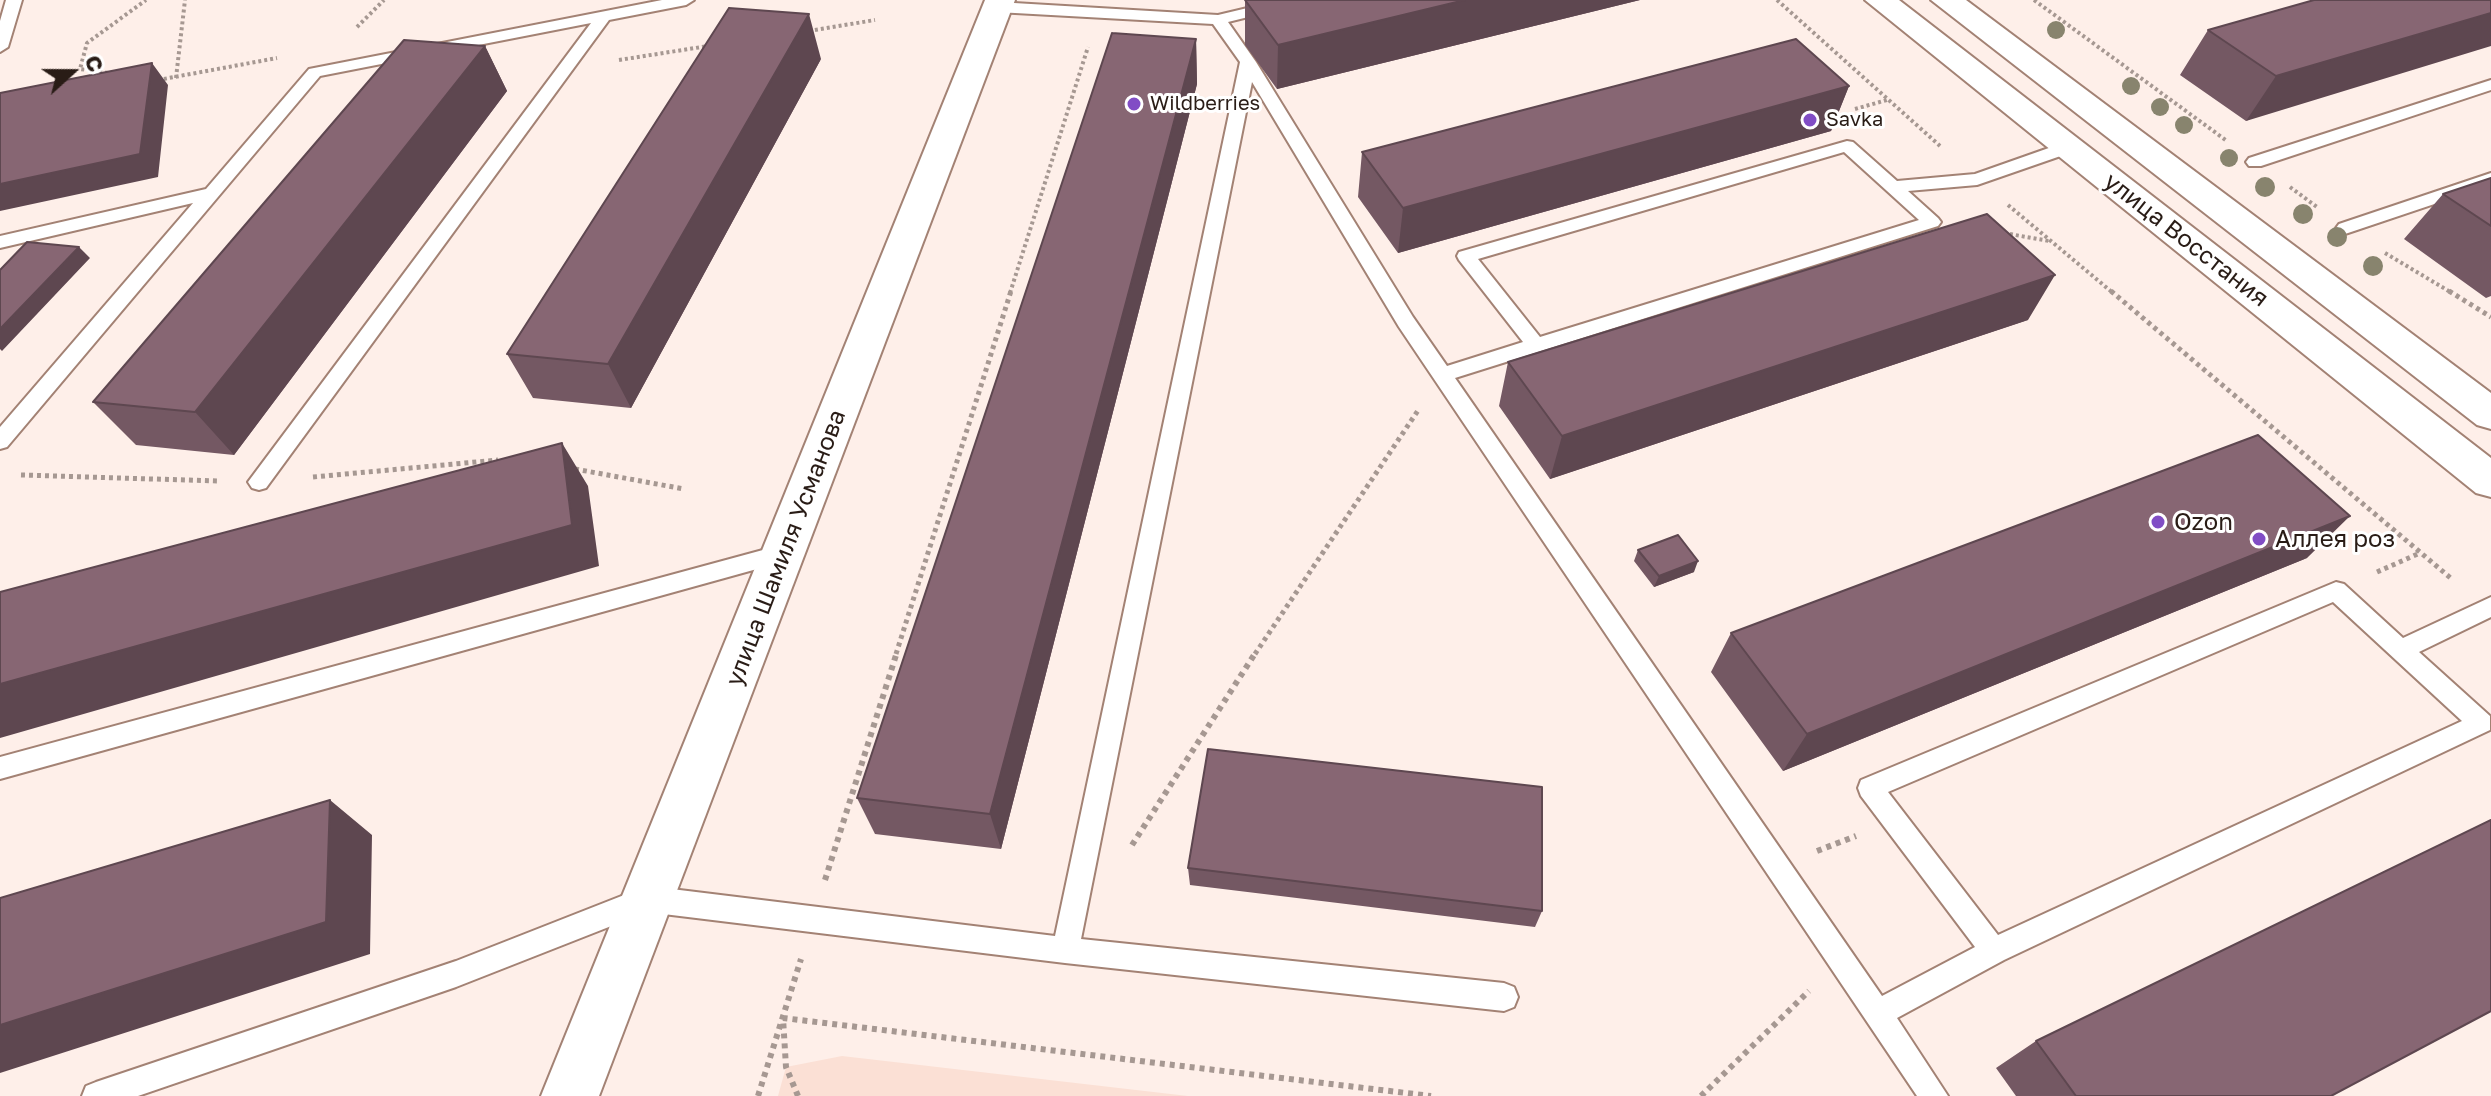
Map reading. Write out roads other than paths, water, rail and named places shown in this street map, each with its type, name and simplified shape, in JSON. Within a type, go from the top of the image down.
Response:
[{"type":"main road","name":"улица Восстания","points":[[1880,0],[2488,474]]},
{"type":"main road","name":"улица Восстания","points":[[1946,0],[2491,414]]},
{"type":"main road","name":"улица Шамиля Усманова","points":[[570,1096],[998,4]]},
{"type":"lane","points":[[0,47],[14,0]]},
{"type":"lane","points":[[0,441],[315,72],[686,0]]},
{"type":"lane","points":[[998,4],[1099,14],[1218,20],[1300,0]]},
{"type":"lane","points":[[259,482],[604,16]]},
{"type":"lane","points":[[1218,20],[1248,62],[1442,375],[1934,1096]]},
{"type":"lane","points":[[1065,950],[1248,62]]},
{"type":"lane","points":[[2255,162],[2491,85]]},
{"type":"lane","points":[[1442,375],[1932,222],[1847,146],[1466,256],[1536,345]]},
{"type":"lane","points":[[1893,187],[1977,179],[2069,147]]},
{"type":"lane","points":[[2345,228],[2491,179]]},
{"type":"lane","points":[[0,242],[212,193]]},
{"type":"lane","points":[[0,768],[785,553]]},
{"type":"lane","points":[[1876,1014],[1994,951],[2481,723],[2336,591],[1870,788],[1994,951]]},
{"type":"lane","points":[[2400,650],[2488,607]]},
{"type":"lane","points":[[96,1096],[456,974],[647,899],[1065,950],[1504,997]]},
{"type":"place","name":"Wildberries","points":[[1134,104]]},
{"type":"place","name":"Savka","points":[[1810,120]]},
{"type":"place","name":"Ozon","points":[[2158,522]]},
{"type":"place","name":"Аллея роз","points":[[2259,539]]}]
